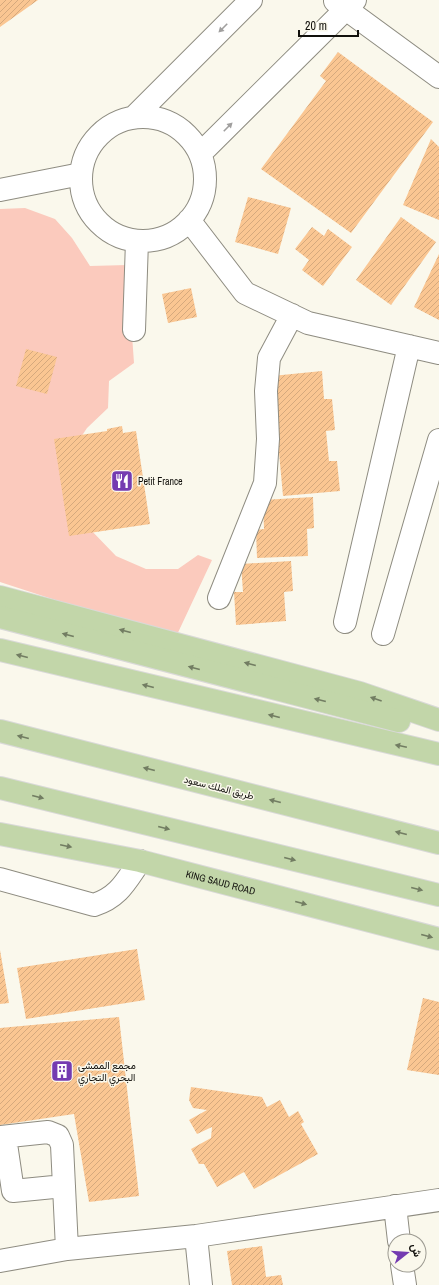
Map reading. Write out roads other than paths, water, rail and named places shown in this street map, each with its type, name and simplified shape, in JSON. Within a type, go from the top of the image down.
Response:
[{"type":"main road","points":[[0,597],[360,693],[439,720]]},
{"type":"main road","points":[[0,617],[439,731]]},
{"type":"main road","points":[[0,650],[439,754]]},
{"type":"main road","name":"طريق الملك سعود","points":[[0,730],[439,843]]},
{"type":"main road","points":[[0,788],[439,895]]},
{"type":"main road","name":"KING SAUD ROAD","points":[[0,833],[140,861],[439,939]]},
{"type":"street","points":[[134,117],[251,0]]},
{"type":"street","points":[[200,154],[345,3],[439,77]]},
{"type":"street","points":[[134,117],[154,117],[173,124],[189,137],[200,154],[205,171],[204,189],[199,206],[189,220],[174,232],[156,240],[137,240],[118,236],[102,226],[90,211],[82,193],[81,174],[86,153],[97,136],[114,123],[134,117]]},
{"type":"street","points":[[5,185],[81,174]]},
{"type":"street","points":[[189,220],[245,293],[308,323],[439,353]]},
{"type":"street","points":[[134,330],[137,240]]},
{"type":"street","points":[[219,598],[265,483],[268,438],[266,391],[269,358],[292,315]]},
{"type":"street","points":[[345,622],[410,346]]},
{"type":"street","points":[[383,634],[439,440]]},
{"type":"street","points":[[0,879],[94,905],[108,901],[116,894],[140,861]]},
{"type":"street","points":[[64,1186],[6,1192],[3,1137],[48,1132],[58,1136],[62,1145],[64,1186],[67,1249]]},
{"type":"street","points":[[0,1261],[67,1249],[196,1236],[439,1200]]},
{"type":"street","points":[[395,1206],[398,1233]]},
{"type":"street","points":[[196,1236],[201,1285]]},
{"type":"street","points":[[403,1273],[405,1285]]},
{"type":"place","name":"Petit France","points":[[122,481]]},
{"type":"place","name":"مجمع الممشى البحري التجاري","points":[[62,1071]]}]
